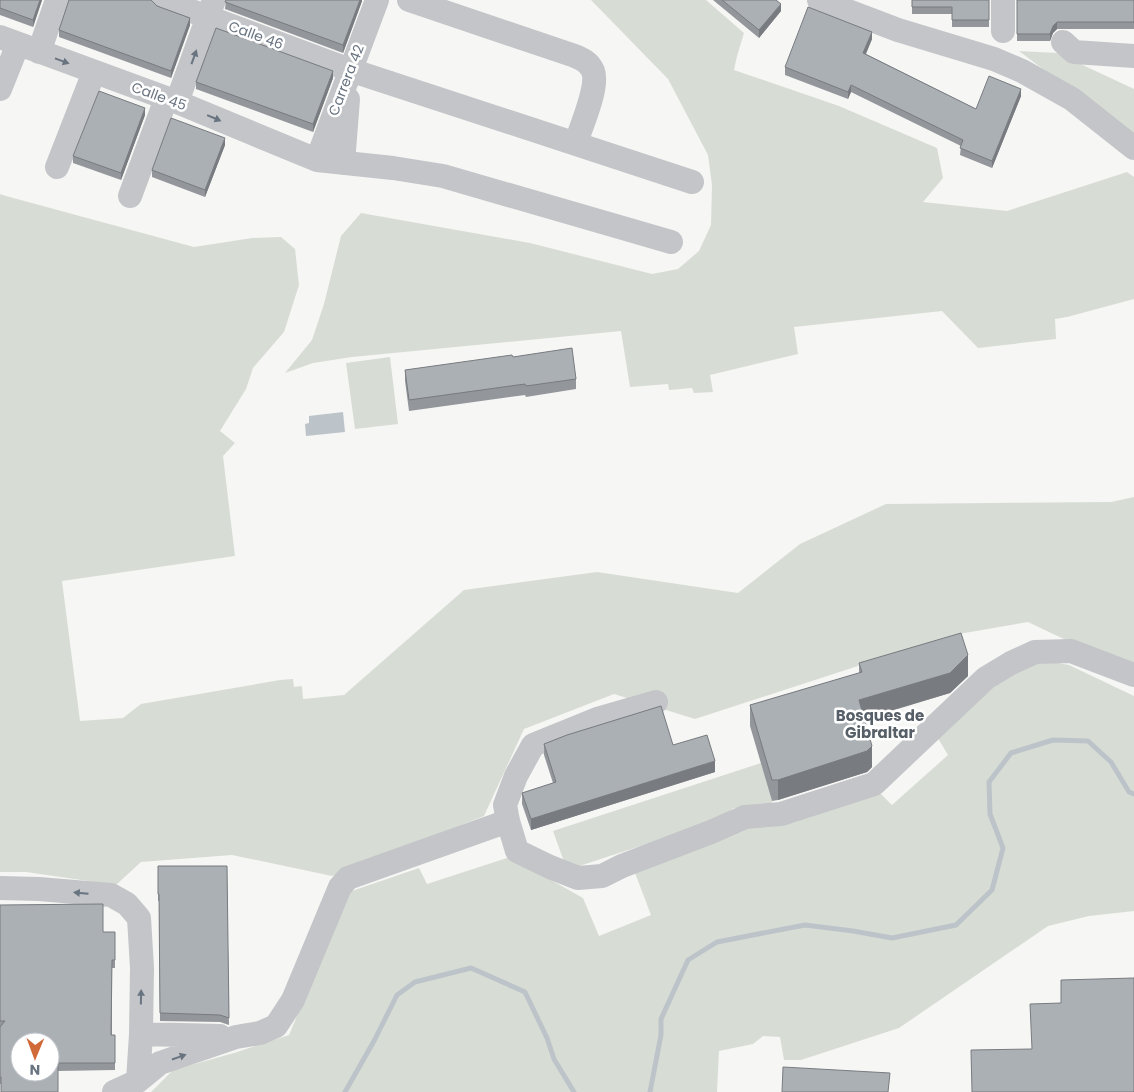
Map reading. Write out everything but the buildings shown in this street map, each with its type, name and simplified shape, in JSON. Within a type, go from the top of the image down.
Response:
[{"type":"street","points":[[0,89],[19,45],[57,0]]},
{"type":"street","name":"Calle 46","points":[[162,0],[211,9],[350,70],[692,182]]},
{"type":"street","name":"Carrera 42","points":[[317,160],[375,0]]},
{"type":"street","points":[[409,0],[586,61],[593,70],[594,90],[576,144]]},
{"type":"street","points":[[819,0],[898,30],[994,59],[1022,71],[1072,99],[1134,148]]},
{"type":"street","points":[[1003,0],[1003,31]]},
{"type":"street","points":[[130,196],[211,9]]},
{"type":"street","points":[[1063,42],[1074,52],[1134,56]]},
{"type":"street","name":"Calle 45","points":[[19,45],[172,100],[317,160],[393,168],[443,176],[671,242]]},
{"type":"street","points":[[343,163],[350,70]]},
{"type":"street","points":[[57,167],[94,72]]},
{"type":"street","points":[[656,702],[597,719],[533,745],[516,776],[505,805],[517,851],[578,878],[602,876],[622,866],[745,817],[780,814],[874,784],[986,678],[1011,663],[1035,652],[1071,651],[1134,675]]},
{"type":"street","points":[[114,1092],[138,1081],[160,1063],[236,1037],[260,1032],[276,1026],[293,1000],[340,887],[348,878],[508,821]]},
{"type":"street","points":[[0,888],[39,889],[111,896],[127,904],[139,918],[142,968],[138,1081]]},
{"type":"street","points":[[141,1034],[236,1037]]},
{"type":"shaded area","points":[[591,0],[706,0],[744,33],[734,70],[839,106],[937,148],[943,178],[923,202],[1007,211],[1127,172],[1134,177],[1134,299],[1055,319],[1056,339],[978,348],[942,311],[794,327],[798,354],[710,375],[713,392],[694,393],[692,388],[669,390],[668,384],[630,387],[621,331],[352,357],[313,363],[285,373],[312,340],[324,304],[341,236],[361,213],[530,243],[652,274],[678,269],[699,251],[711,225],[712,185],[708,155],[668,79]]},
{"type":"shaded area","points":[[1019,51],[1057,53],[1134,89],[1134,138]]},
{"type":"shaded area","points":[[0,194],[194,247],[252,238],[281,237],[295,249],[299,285],[284,332],[253,368],[246,389],[220,431],[235,443],[223,456],[235,556],[62,581],[80,721],[123,718],[141,704],[280,680],[293,679],[294,687],[302,686],[303,699],[344,695],[464,590],[597,572],[738,593],[800,544],[886,504],[1111,502],[1134,497],[1134,663],[1068,641],[1028,622],[953,635],[695,719],[614,694],[524,729],[484,816],[332,876],[232,855],[141,862],[116,885],[26,872],[0,872]]},
{"type":"shaded area","points":[[390,357],[398,424],[355,429],[346,363]]},
{"type":"shaded area","points":[[343,412],[345,432],[306,436],[305,424],[309,423],[309,416]]},
{"type":"shaded area","points":[[1037,659],[1069,665],[1134,696],[1134,911],[1089,916],[1048,926],[899,1028],[801,1060],[784,1060],[780,1037],[763,1036],[753,1044],[719,1051],[717,1092],[151,1092],[173,1070],[289,1035],[349,892],[419,868],[427,884],[510,857],[583,898],[599,936],[651,915],[632,865],[744,822],[792,823],[879,792],[892,805],[948,755],[936,735],[992,684]]},
{"type":"shaded area","points":[[761,763],[773,805],[734,808],[711,823],[567,870],[553,831]]},
{"type":"waterway","points":[[650,1092],[661,1035],[661,1019],[688,960],[717,942],[805,925],[892,938],[956,925],[992,890],[1003,848],[990,814],[989,782],[1011,753],[1053,740],[1088,741],[1111,762],[1129,792],[1134,794]]},
{"type":"waterway","points":[[345,1092],[397,995],[415,982],[471,968],[525,992],[547,1038],[554,1059],[574,1092]]},
{"type":"district","name":"Bosques de Gibraltar","points":[[880,724]]}]
